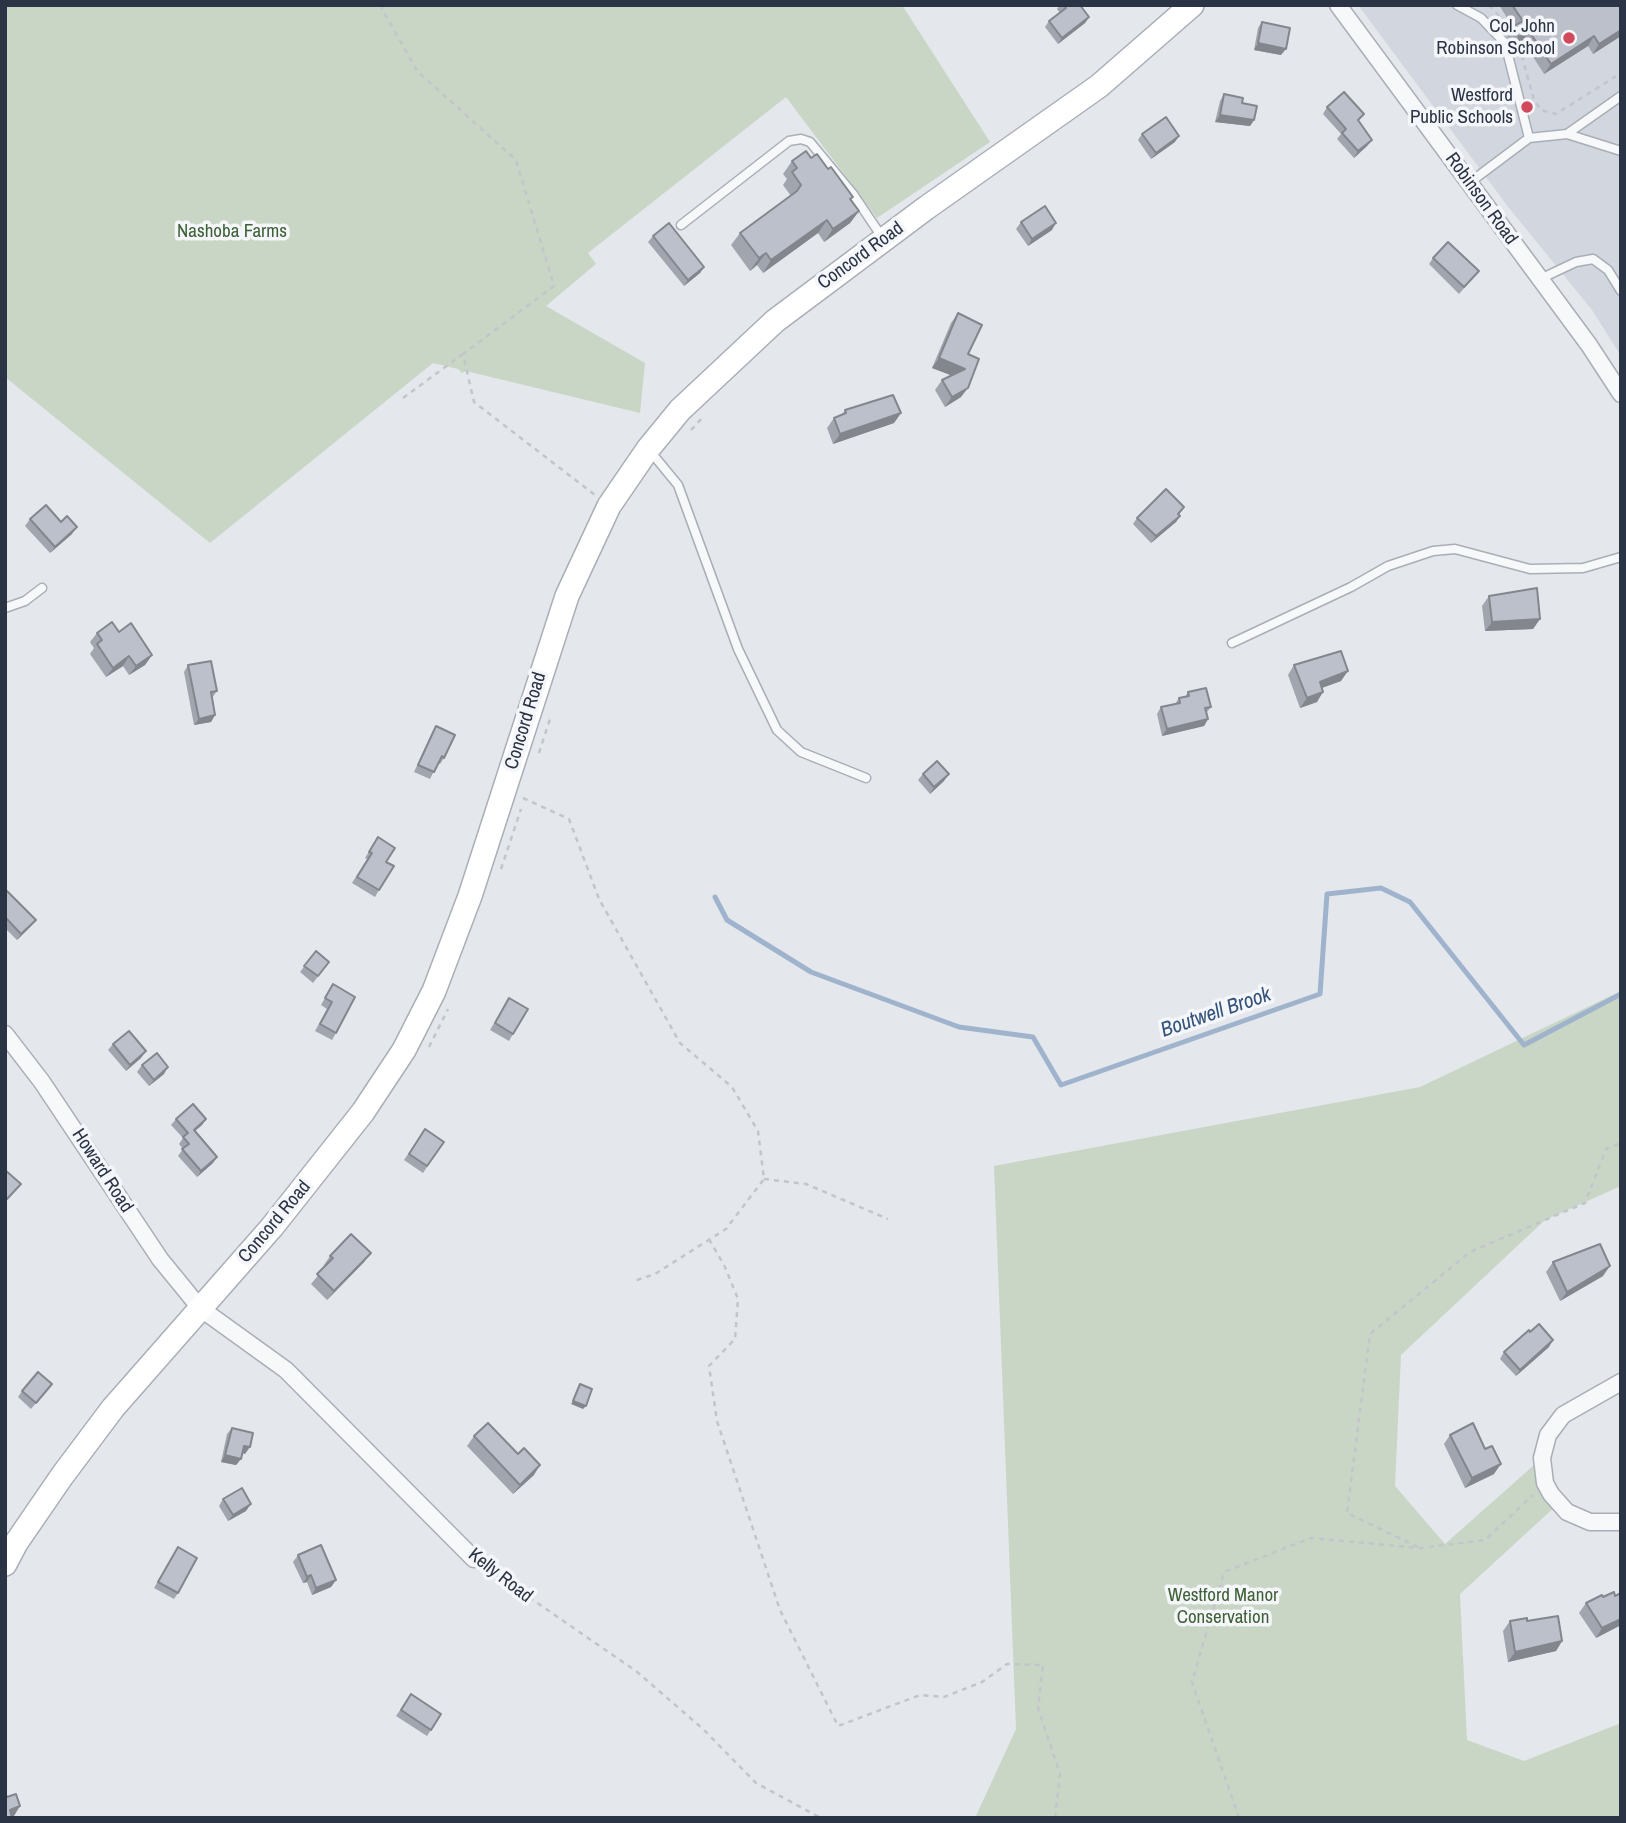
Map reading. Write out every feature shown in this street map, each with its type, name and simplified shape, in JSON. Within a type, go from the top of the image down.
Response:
[{"type":"main road","name":"Concord Road","points":[[5,1564],[23,1531],[106,1418],[332,1152],[404,1050],[433,991],[470,896],[567,596],[609,506],[648,449],[680,410],[775,321],[883,239],[1098,86],[1192,5]]},
{"type":"street","name":"Robinson Road","points":[[1344,7],[1621,394]]},
{"type":"street","name":"Howard Road","points":[[5,1034],[42,1082],[160,1259],[200,1308]]},
{"type":"street","name":"Kelly Road","points":[[200,1308],[286,1370],[474,1559]]},
{"type":"street","points":[[1621,1382],[1573,1407],[1555,1424],[1544,1446],[1545,1483],[1558,1504],[1578,1518],[1602,1524],[1621,1522]]},
{"type":"lane","points":[[1457,5],[1481,18],[1505,43],[1529,138]]},
{"type":"lane","points":[[1567,134],[1621,96]]},
{"type":"lane","points":[[1469,183],[1529,138],[1567,134],[1621,151]]},
{"type":"lane","points":[[681,225],[789,141],[801,139],[810,142],[844,183],[883,239]]},
{"type":"lane","points":[[1540,279],[1576,262],[1593,259],[1608,270],[1621,291]]},
{"type":"lane","points":[[648,449],[678,485],[738,649],[777,730],[802,752],[866,778]]},
{"type":"lane","points":[[1232,643],[1351,587],[1388,566],[1433,551],[1455,549],[1530,569],[1583,568],[1621,557]]},
{"type":"lane","points":[[5,608],[25,601],[42,588]]},
{"type":"path","points":[[380,5],[417,71],[516,160],[554,286],[403,398]]},
{"type":"path","points":[[1489,5],[1508,27]]},
{"type":"path","points":[[1518,44],[1534,100],[1541,110],[1556,114],[1621,73]]},
{"type":"path","points":[[463,354],[474,402],[609,506]]},
{"type":"path","points":[[688,433],[705,415]]},
{"type":"path","points":[[537,758],[552,710]]},
{"type":"path","points":[[500,871],[517,825],[524,791]]},
{"type":"path","points":[[523,798],[569,820],[599,899],[680,1043],[732,1087],[758,1131],[764,1179],[726,1229],[655,1274],[634,1281]]},
{"type":"path","points":[[428,1050],[452,999]]},
{"type":"path","points":[[1420,1548],[1346,1513],[1370,1334],[1469,1252],[1585,1203],[1606,1149],[1621,1143]]},
{"type":"path","points":[[764,1179],[806,1184],[888,1219]]},
{"type":"path","points":[[709,1239],[726,1267],[738,1299],[735,1339],[709,1366],[718,1421],[780,1609],[838,1726],[920,1695],[944,1697],[982,1682],[1007,1664],[1043,1665],[1038,1708],[1060,1774],[1055,1818]]},
{"type":"path","points":[[1238,1818],[1192,1682],[1224,1573],[1311,1538],[1420,1548],[1485,1540],[1545,1483]]},
{"type":"path","name":"Kelly Road","points":[[474,1559],[636,1671],[703,1729],[756,1783],[821,1818]]},
{"type":"shaded area","name":"Westford Public Schools","points":[[1358,5],[1621,5],[1621,356],[1592,310],[1509,208]]},
{"type":"green space","name":"Nashoba Farms","points":[[5,5],[902,5],[990,142],[877,218],[786,97],[588,253],[596,264],[546,306],[645,363],[640,413],[466,371],[462,373],[458,369],[433,363],[210,543],[5,377]]},
{"type":"green space","name":"Westford Manor Conservation","points":[[1621,991],[1621,1186],[1545,1220],[1401,1355],[1395,1486],[1445,1544],[1542,1458],[1558,1504],[1460,1594],[1467,1740],[1524,1761],[1621,1723],[1621,1818],[975,1818],[1016,1729],[994,1166],[1420,1087]]},
{"type":"building","points":[[1064,5],[1080,5],[1089,17],[1062,38],[1049,21],[1066,8]]},
{"type":"building","name":"Col. John Robinson School","points":[[1512,5],[1621,5],[1621,30],[1599,44],[1594,36],[1551,64],[1529,31],[1519,37],[1514,26],[1523,21]]},
{"type":"building","points":[[1262,22],[1290,28],[1286,49],[1258,43]]},
{"type":"building","points":[[1344,92],[1364,114],[1358,120],[1372,140],[1358,151],[1342,133],[1346,129],[1327,107]]},
{"type":"building","points":[[1224,94],[1243,98],[1242,103],[1257,106],[1254,120],[1220,115]]},
{"type":"building","points":[[1166,117],[1179,136],[1156,153],[1142,134]]},
{"type":"building","points":[[806,151],[811,158],[817,154],[828,169],[831,167],[853,197],[850,199],[859,211],[833,229],[827,220],[771,260],[766,253],[759,258],[740,233],[797,191],[801,185],[792,172],[797,168],[792,161]]},
{"type":"building","points":[[1045,206],[1056,223],[1032,239],[1021,222]]},
{"type":"building","points":[[669,223],[704,267],[688,280],[653,236]]},
{"type":"building","points":[[1448,242],[1479,271],[1464,287],[1433,258]]},
{"type":"building","points":[[958,313],[982,325],[968,354],[979,359],[968,388],[952,397],[942,380],[965,369],[939,358]]},
{"type":"building","points":[[893,395],[901,413],[840,434],[834,418],[846,413],[845,410]]},
{"type":"building","points":[[1166,489],[1184,507],[1178,514],[1180,516],[1156,536],[1137,518]]},
{"type":"building","points":[[46,505],[61,522],[67,516],[77,527],[55,547],[30,519]]},
{"type":"building","points":[[1537,588],[1540,619],[1492,622],[1489,596]]},
{"type":"building","points":[[112,622],[119,632],[131,623],[152,655],[136,666],[129,656],[113,668],[97,644],[102,640],[97,633]]},
{"type":"building","points":[[1341,651],[1348,671],[1320,682],[1323,692],[1307,698],[1294,665]]},
{"type":"building","points":[[211,661],[217,691],[211,692],[215,715],[199,719],[188,665]]},
{"type":"building","points":[[1206,688],[1211,707],[1205,708],[1208,719],[1167,729],[1161,707],[1180,703],[1179,698],[1189,696],[1188,692]]},
{"type":"building","points":[[436,726],[455,735],[434,772],[418,765]]},
{"type":"building","points":[[937,761],[949,774],[934,787],[923,774]]},
{"type":"building","points":[[378,837],[395,848],[386,862],[394,866],[379,890],[357,877],[372,853],[369,852]]},
{"type":"building","points":[[7,891],[36,920],[21,934],[5,917]]},
{"type":"building","points":[[316,951],[329,962],[318,976],[304,966]]},
{"type":"building","points":[[333,984],[355,997],[336,1033],[320,1024],[332,1002],[325,998]]},
{"type":"building","points":[[509,998],[528,1009],[513,1034],[495,1023]]},
{"type":"building","points":[[129,1031],[146,1051],[130,1065],[113,1044]]},
{"type":"building","points":[[157,1053],[168,1067],[154,1080],[142,1065]]},
{"type":"building","points":[[193,1104],[206,1119],[194,1130],[217,1157],[201,1171],[182,1149],[189,1144],[183,1137],[188,1133],[176,1119]]},
{"type":"building","points":[[425,1129],[444,1142],[427,1166],[409,1154]]},
{"type":"building","points":[[5,1170],[21,1184],[7,1199],[5,1198]]},
{"type":"building","points":[[351,1234],[371,1253],[334,1291],[317,1274]]},
{"type":"building","points":[[1600,1244],[1610,1266],[1567,1292],[1553,1262]]},
{"type":"building","points":[[1539,1324],[1553,1340],[1520,1370],[1504,1352]]},
{"type":"building","points":[[38,1372],[52,1384],[36,1403],[22,1391]]},
{"type":"building","points":[[580,1384],[592,1389],[586,1406],[573,1401]]},
{"type":"building","points":[[488,1423],[518,1454],[524,1448],[540,1465],[520,1485],[474,1436]]},
{"type":"building","points":[[1473,1423],[1485,1449],[1492,1446],[1501,1464],[1472,1478],[1450,1435]]},
{"type":"building","points":[[232,1428],[253,1433],[250,1447],[244,1446],[241,1459],[225,1455]]},
{"type":"building","points":[[242,1488],[251,1504],[233,1515],[223,1499]]},
{"type":"building","points":[[321,1545],[336,1580],[316,1588],[311,1575],[307,1577],[298,1555]]},
{"type":"building","points":[[178,1547],[197,1558],[178,1593],[158,1582]]},
{"type":"building","points":[[1614,1592],[1615,1596],[1621,1593],[1621,1619],[1602,1628],[1586,1603]]},
{"type":"building","points":[[1558,1616],[1562,1641],[1515,1652],[1510,1621]]},
{"type":"building","points":[[411,1694],[441,1714],[431,1730],[401,1710]]},
{"type":"building","points":[[5,1793],[7,1797],[16,1794],[20,1806],[10,1810],[12,1818],[5,1818]]},
{"type":"waterway","name":"Boutwell Brook","points":[[715,897],[727,920],[811,972],[959,1027],[1033,1037],[1061,1085],[1320,994],[1327,894],[1381,888],[1410,902],[1524,1045],[1621,994]]},
{"type":"place","name":"Col. John Robinson School","points":[[1569,38]]},
{"type":"place","name":"Westford Public Schools","points":[[1527,107]]}]
